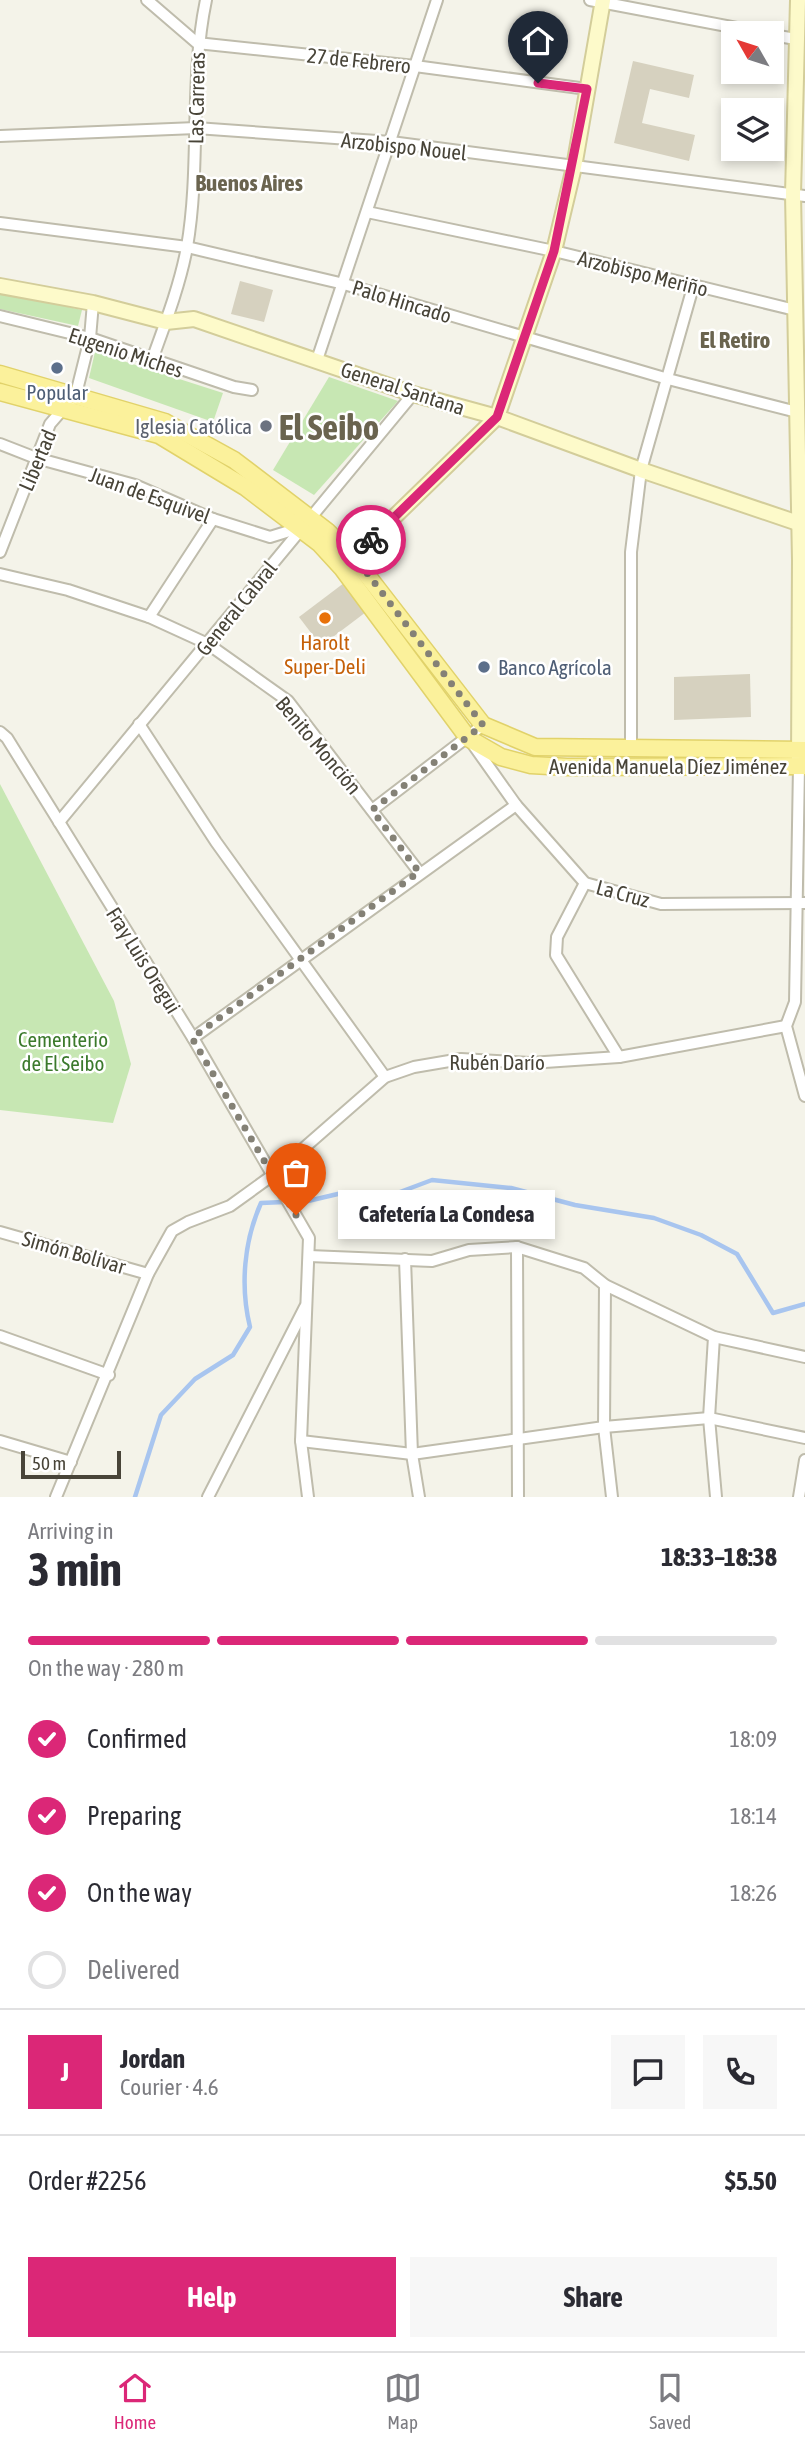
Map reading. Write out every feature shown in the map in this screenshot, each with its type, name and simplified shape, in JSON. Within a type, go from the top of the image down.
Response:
[{"type":"main road","name":"Avenida Manuela Díez Jiménez","points":[[0,374],[165,422],[208,444],[305,523],[342,568],[468,738],[501,757],[531,765],[802,758]]},
{"type":"main road","name":"Avenida Manuela Díez Jiménez","points":[[0,392],[159,435],[199,457],[354,556],[483,725],[535,747],[802,758]]},
{"type":"street","points":[[148,0],[197,43]]},
{"type":"street","name":"Las Carreras","points":[[152,360],[166,322],[187,247],[196,128],[197,43],[206,0]]},
{"type":"street","points":[[317,360],[437,0]]},
{"type":"street","points":[[798,0],[796,39],[799,195],[795,310],[802,560],[802,903],[800,999],[786,1026],[801,1071],[805,1096]]},
{"type":"street","points":[[354,556],[497,417],[554,251],[587,89],[598,1],[721,25]]},
{"type":"street","points":[[784,37],[796,39]]},
{"type":"street","name":"27 de Febrero","points":[[197,43],[415,66],[587,89]]},
{"type":"street","name":"Arzobispo Nouel","points":[[0,136],[196,128],[391,142],[799,195]]},
{"type":"street","name":"Arzobispo Meriño","points":[[367,212],[554,251],[795,310]]},
{"type":"street","name":"Palo Hincado","points":[[0,223],[187,247],[344,284],[668,379],[797,412]]},
{"type":"street","name":"General Santana","points":[[0,286],[93,303],[166,322],[194,319],[413,394],[497,417],[641,470],[799,523]]},
{"type":"street","points":[[631,750],[631,552],[641,470],[693,286]]},
{"type":"street","points":[[76,394],[90,338],[93,303]]},
{"type":"street","name":"Eugenio Miches","points":[[0,316],[90,338],[234,387],[252,390]]},
{"type":"street","name":"Libertad","points":[[0,552],[50,424],[76,394]]},
{"type":"street","name":"General Cabral","points":[[59,822],[413,394]]},
{"type":"street","name":"Juan de Esquivel","points":[[0,444],[36,458],[135,485],[213,519],[270,537],[305,523]]},
{"type":"street","points":[[149,617],[213,519]]},
{"type":"street","name":"Benito Monción","points":[[0,574],[68,590],[149,617],[208,644],[288,701],[419,872]]},
{"type":"street","points":[[139,724],[300,962],[385,1077]]},
{"type":"street","points":[[372,810],[483,725]]},
{"type":"street","name":"Fray Luis Oregui","points":[[0,732],[7,738],[59,822],[284,1191],[309,1238],[309,1256]]},
{"type":"street","name":"La Cruz","points":[[468,738],[516,805],[585,883],[661,904],[802,903]]},
{"type":"street","points":[[192,1038],[300,962],[419,872],[516,805]]},
{"type":"street","points":[[585,883],[557,937],[556,955],[619,1058]]},
{"type":"street","name":"Rubén Darío","points":[[56,1497],[109,1375],[148,1274],[172,1231],[229,1206],[273,1175],[385,1077],[414,1066],[461,1059],[530,1063],[619,1058],[786,1026]]},
{"type":"street","name":"Simón Bolívar","points":[[0,1231],[148,1274]]},
{"type":"street","points":[[517,1247],[518,1497]]},
{"type":"street","points":[[308,1497],[301,1441],[309,1256],[432,1261],[469,1250],[517,1247],[584,1268],[605,1285],[714,1337],[805,1357]]},
{"type":"street","points":[[405,1259],[412,1454],[419,1497]]},
{"type":"street","points":[[605,1285],[604,1427],[612,1497]]},
{"type":"street","points":[[208,1497],[307,1301]]},
{"type":"street","points":[[0,1336],[109,1375]]},
{"type":"street","points":[[714,1337],[709,1418],[716,1497]]},
{"type":"street","points":[[301,1441],[412,1454],[604,1427],[709,1418],[805,1438]]},
{"type":"street","points":[[0,1441],[71,1462]]},
{"type":"street","points":[[799,1497],[805,1460]]},
{"type":"green space","points":[[0,292],[82,310],[78,326],[0,309]]},
{"type":"green space","points":[[95,352],[223,393],[213,422],[89,378]]},
{"type":"green space","points":[[329,377],[398,401],[314,495],[273,470]]},
{"type":"green space","name":"Cementerio de El Seibo","points":[[0,784],[114,1001],[131,1064],[113,1123],[0,1110]]},
{"type":"building","points":[[633,61],[694,75],[689,98],[650,89],[642,123],[695,135],[689,161],[614,143]]},
{"type":"building","points":[[240,281],[273,290],[264,322],[231,314]]},
{"type":"building","points":[[344,583],[366,612],[321,646],[299,617]]},
{"type":"building","points":[[750,674],[751,717],[674,720],[674,677]]},
{"type":"waterway","points":[[135,1497],[161,1415],[195,1379],[233,1355],[250,1327],[245,1296],[245,1264],[247,1248],[261,1203],[308,1201],[342,1193],[392,1195],[432,1180],[511,1188],[575,1205],[654,1218],[701,1235],[737,1254],[773,1313],[805,1304]]},
{"type":"way so far","points":[[296,1215],[192,1038],[300,962],[419,872],[372,810],[483,725],[354,556],[371,540]]},
{"type":"place","name":"Popular","points":[[57,368]]},
{"type":"place","name":"Iglesia Católica","points":[[266,426]]},
{"type":"place","name":"Harolt Super-Deli","points":[[325,618]]},
{"type":"place","name":"Banco Agrícola","points":[[484,667]]},
{"type":"place","name":"Cafetería La Condesa","points":[[296,1215]]},
{"type":"district","name":"Buenos Aires","points":[[249,183]]},
{"type":"district","name":"El Retiro","points":[[735,340]]},
{"type":"district","name":"El Seibo","points":[[329,427]]},
{"type":"route","points":[[371,540],[497,417],[554,251],[587,89],[538,83]]}]
